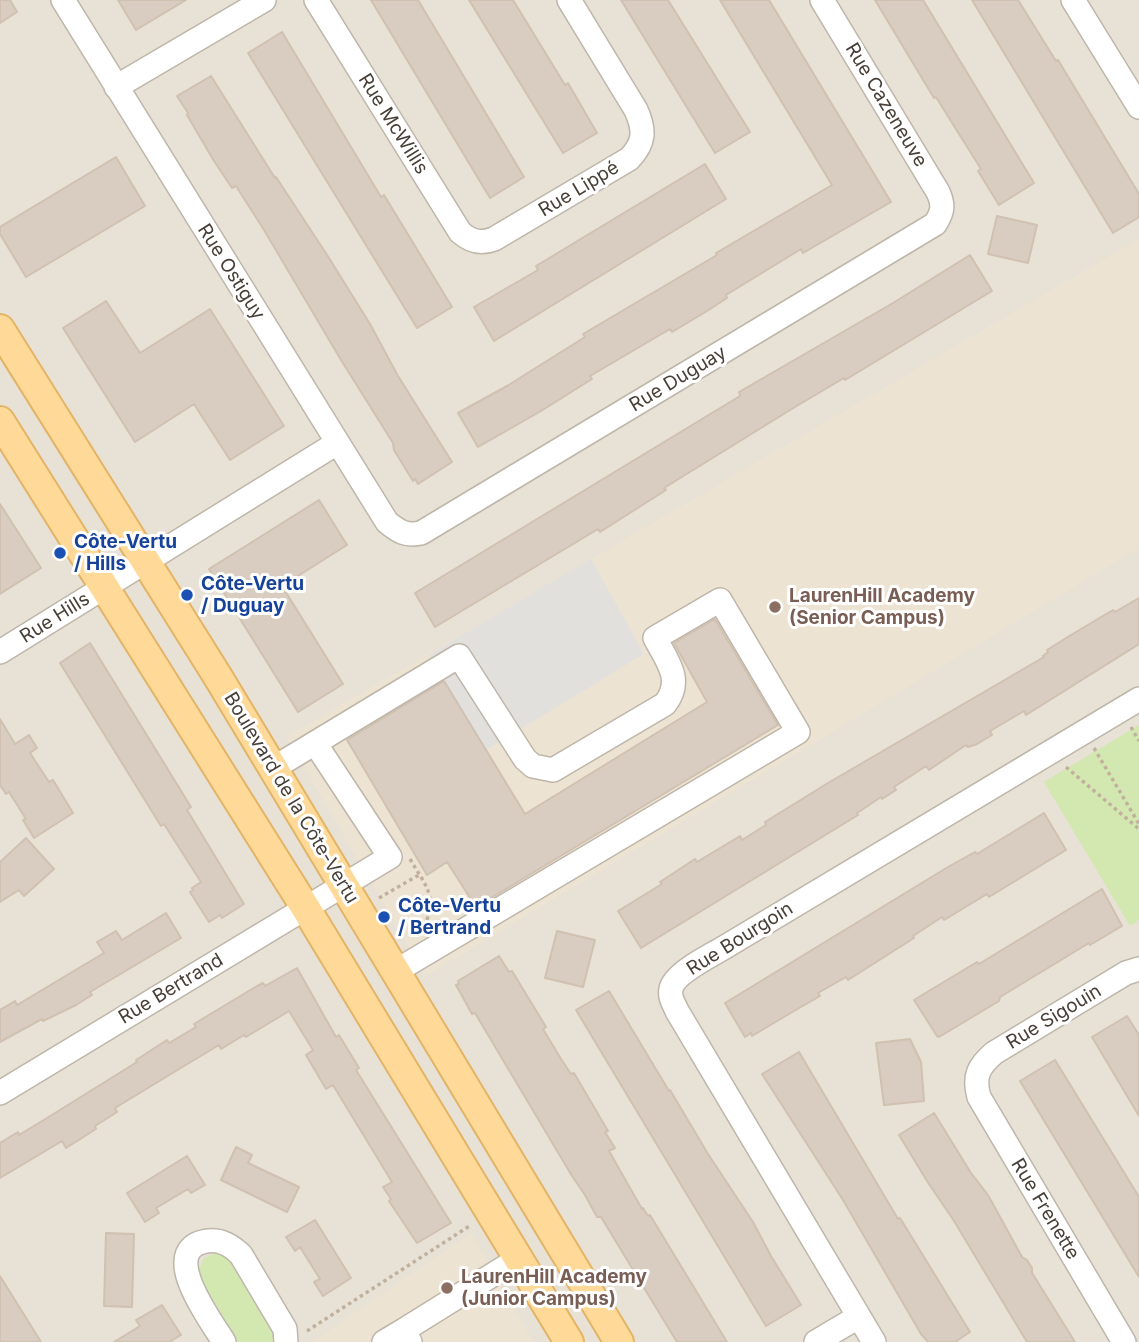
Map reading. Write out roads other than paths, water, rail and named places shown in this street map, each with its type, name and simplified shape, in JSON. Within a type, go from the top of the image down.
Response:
[{"type":"main road","name":"Boulevard de la Côte-Vertu","points":[[0,329],[343,884],[619,1342]]},
{"type":"main road","points":[[0,421],[305,907],[569,1342]]},
{"type":"street","name":"Rue Ostiguy","points":[[63,0],[387,522],[397,531],[408,535]]},
{"type":"street","points":[[117,87],[264,0]]},
{"type":"street","name":"Rue McWillis","points":[[316,0],[460,232],[467,239],[476,242]]},
{"type":"street","name":"Rue Lippé","points":[[476,242],[494,239],[629,159],[639,150],[643,138],[642,124],[636,110],[569,0]]},
{"type":"street","name":"Rue Cazeneuve","points":[[821,0],[938,192],[943,203],[942,213]]},
{"type":"street","points":[[1073,0],[1139,107]]},
{"type":"street","name":"Rue Duguay","points":[[408,535],[421,533],[916,237],[935,224],[942,213]]},
{"type":"street","points":[[145,561],[337,443]]},
{"type":"street","name":"Rue Hills","points":[[0,652],[145,561]]},
{"type":"street","points":[[272,769],[459,656],[525,759],[533,766],[554,770],[665,704],[672,695],[674,673],[655,638],[720,600],[798,732],[396,971]]},
{"type":"street","name":"Rue Bourgoin","points":[[874,1342],[677,1011],[670,989],[676,979],[687,971],[1139,699]]},
{"type":"street","name":"Rue Bertrand","points":[[0,1093],[390,857],[315,743]]},
{"type":"street","name":"Rue Sigouin","points":[[976,1073],[983,1062],[995,1053],[1126,973],[1139,969]]},
{"type":"street","name":"Rue Frenette","points":[[976,1073],[975,1086],[979,1097],[1124,1342]]},
{"type":"street","points":[[224,1342],[188,1282],[185,1270],[187,1256],[194,1246],[205,1241],[220,1241],[232,1245],[241,1255],[285,1329],[294,1338]]},
{"type":"street","points":[[400,1338],[518,1259]]},
{"type":"street","points":[[816,1342],[858,1317]]},
{"type":"place","name":"Côte-Vertu / Hills","points":[[60,553]]},
{"type":"place","name":"Côte-Vertu / Duguay","points":[[187,595]]},
{"type":"place","name":"LaurenHill Academy (Senior Campus)","points":[[775,607]]},
{"type":"place","name":"Côte-Vertu / Bertrand","points":[[384,917]]},
{"type":"place","name":"LaurenHill Academy (Junior Campus)","points":[[447,1288]]}]
